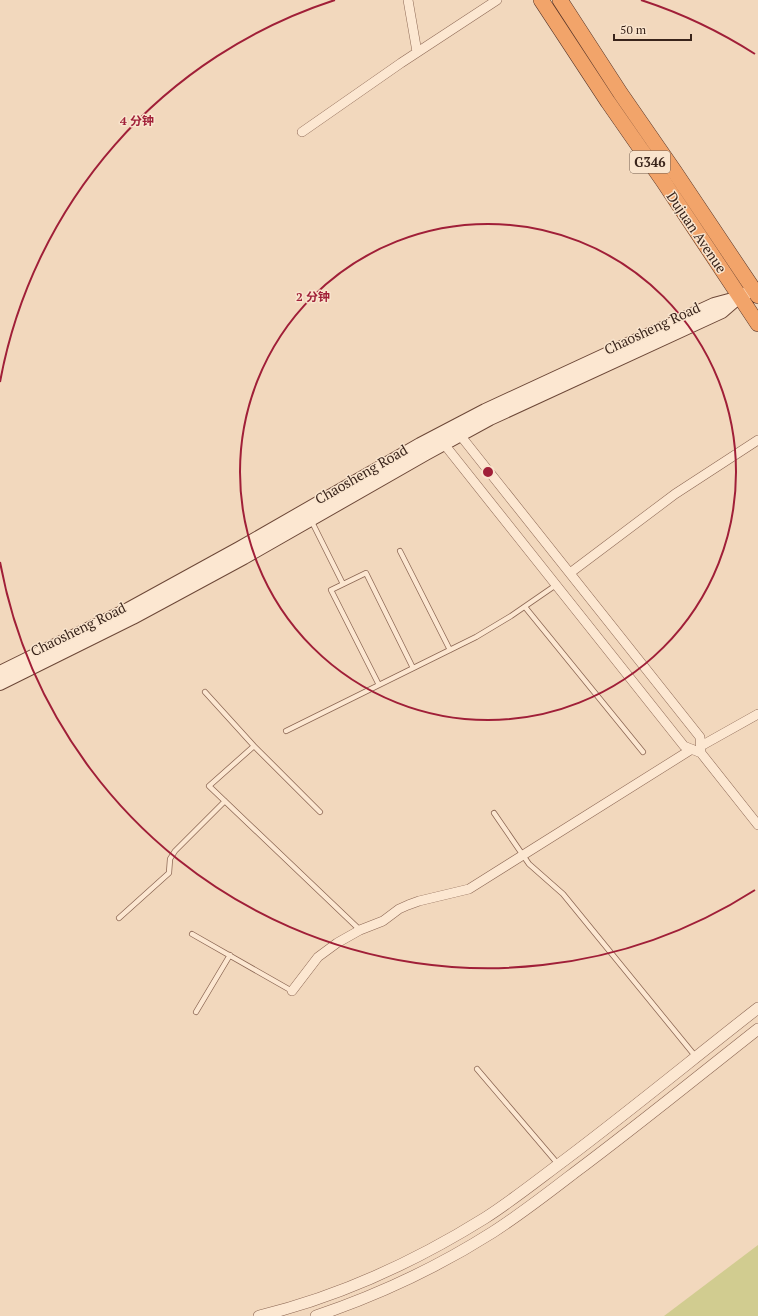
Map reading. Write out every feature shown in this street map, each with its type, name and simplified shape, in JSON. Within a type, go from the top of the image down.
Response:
[{"type":"highway","name":"Dujuan Avenue","points":[[541,0],[758,324]]},
{"type":"highway","name":"Dujuan Avenue","points":[[560,0],[617,88],[757,291]]},
{"type":"main road","name":"Chaosheng Road","points":[[0,672],[128,609],[239,548],[420,444],[485,410],[714,304],[757,291]]},
{"type":"main road","name":"Chaosheng Road","points":[[0,684],[133,618],[311,520],[460,435],[722,312],[740,297]]},
{"type":"street","points":[[408,0],[418,52]]},
{"type":"street","points":[[302,132],[418,52],[497,0]]},
{"type":"street","points":[[460,435],[700,737],[701,750],[758,825]]},
{"type":"street","points":[[570,573],[675,494],[758,440]]},
{"type":"street","points":[[444,444],[684,746],[701,750],[758,714]]},
{"type":"street","points":[[292,991],[318,957],[337,943],[360,930],[383,921],[399,909],[408,905],[469,889],[692,749]]},
{"type":"street","points":[[259,1316],[324,1296],[373,1277],[412,1259],[485,1218],[603,1131],[758,1008]]},
{"type":"street","points":[[316,1316],[358,1300],[413,1276],[463,1250],[494,1231],[607,1149],[758,1029]]},
{"type":"lane","points":[[311,520],[343,584]]},
{"type":"lane","points":[[400,551],[450,650]]},
{"type":"lane","points":[[379,686],[331,590],[366,573],[413,668]]},
{"type":"lane","points":[[286,731],[476,637],[525,607],[556,585]]},
{"type":"lane","points":[[525,607],[643,752]]},
{"type":"lane","points":[[205,692],[254,746],[320,812]]},
{"type":"lane","points":[[254,746],[210,786],[360,930]]},
{"type":"lane","points":[[119,918],[169,873],[170,859],[175,851],[225,801]]},
{"type":"lane","points":[[494,813],[529,864],[563,894],[696,1057]]},
{"type":"lane","points":[[192,934],[292,991]]},
{"type":"lane","points":[[196,1012],[230,955]]},
{"type":"lane","points":[[477,1069],[558,1165]]},
{"type":"shaded area","points":[[758,1245],[758,1316],[664,1316]]}]
